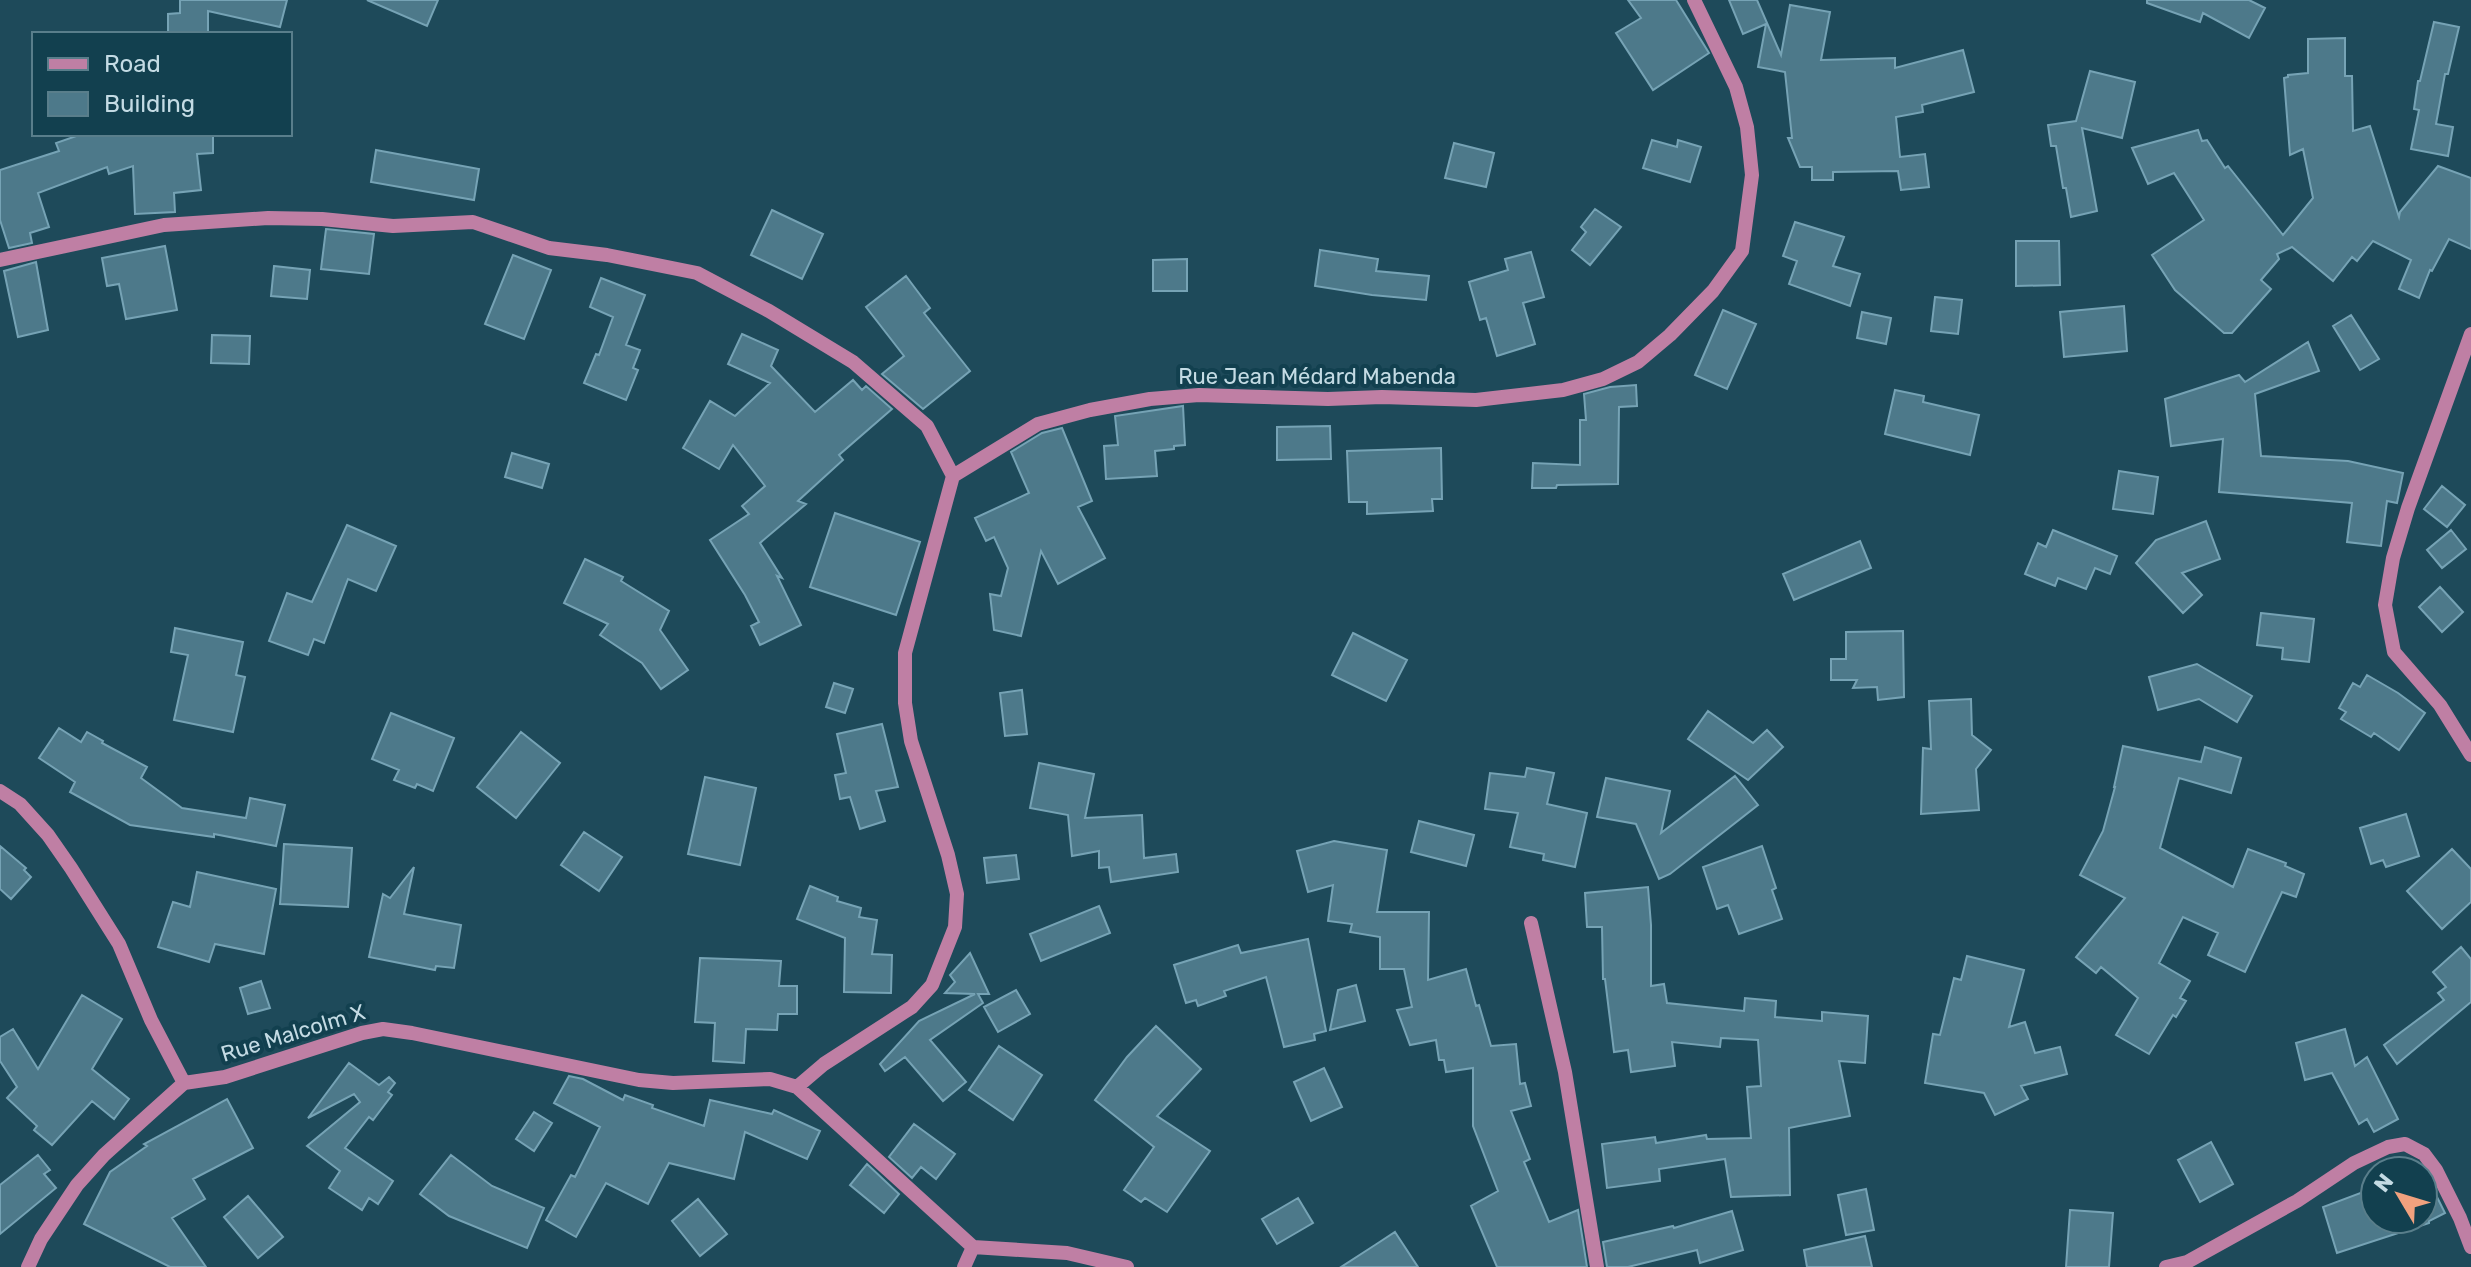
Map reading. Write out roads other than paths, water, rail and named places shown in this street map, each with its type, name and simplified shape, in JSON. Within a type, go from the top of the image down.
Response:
[{"type":"street","name":"Rue Jean Médard Mabenda","points":[[953,476],[1038,424],[1150,399],[1199,395],[1476,400],[1563,390],[1603,379],[1638,362],[1713,291],[1742,251],[1752,175],[1747,127],[1736,87],[1694,0]]},
{"type":"street","points":[[0,260],[164,225],[268,218],[322,219],[393,226],[473,222],[549,248],[607,255],[697,273],[769,311],[853,362],[927,426],[953,476],[905,653],[905,703],[911,741],[948,855],[957,894],[955,927],[932,985],[912,1007],[824,1064],[797,1087],[973,1247],[1067,1253],[1127,1267]]},
{"type":"street","points":[[2471,334],[2408,508],[2393,558],[2385,605],[2394,652],[2440,705],[2471,755]]},
{"type":"street","points":[[0,791],[20,804],[48,835],[119,944],[151,1020],[184,1083],[104,1155],[77,1185],[41,1239],[28,1267]]},
{"type":"street","points":[[1531,923],[1565,1072],[1597,1267]]},
{"type":"street","name":"Rue Malcolm X","points":[[184,1083],[225,1077],[383,1029],[456,1041],[639,1080],[673,1083],[770,1079],[797,1087]]},
{"type":"street","points":[[2166,1267],[2201,1255],[2297,1201],[2354,1163],[2388,1147],[2405,1144],[2424,1154],[2436,1170],[2471,1247]]},
{"type":"street","points":[[964,1267],[973,1247]]}]
